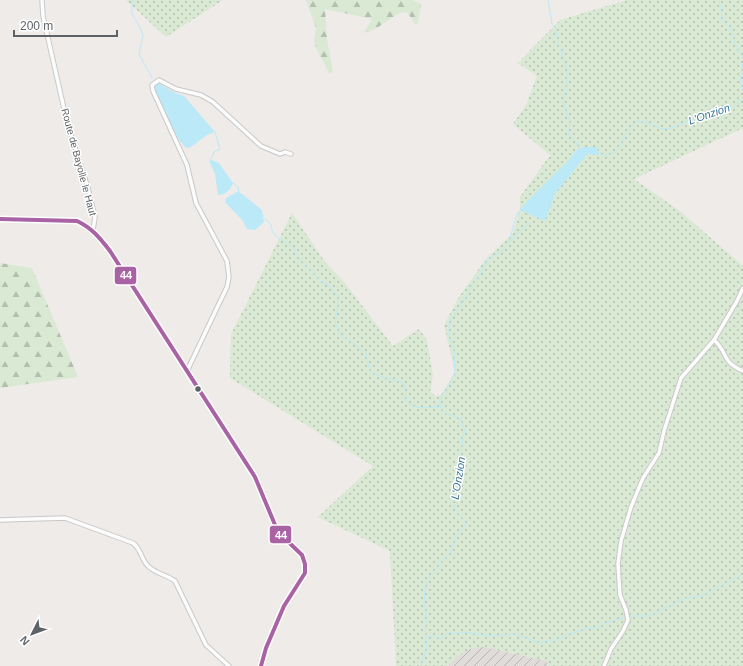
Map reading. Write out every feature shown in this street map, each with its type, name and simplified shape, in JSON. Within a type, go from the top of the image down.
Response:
[{"type":"main road","points":[[0,219],[77,222],[88,225],[93,230],[110,251],[254,477],[278,532],[302,555],[305,564],[305,573],[284,606],[266,648],[261,666]]},
{"type":"street","name":"Route de Bayolle le Haut","points":[[42,0],[43,16],[67,122],[88,188],[95,217],[93,230]]},
{"type":"street","points":[[187,371],[216,312],[227,287],[229,276],[227,261],[196,203],[187,165],[153,91],[152,84],[158,80],[176,89],[201,95],[213,102],[261,146],[280,154],[285,152],[291,154]]},
{"type":"street","points":[[604,666],[611,649],[623,631],[628,620],[620,595],[618,564],[626,520],[643,478],[659,453],[664,431],[681,378],[714,340],[737,302],[743,288]]},
{"type":"street","points":[[714,340],[719,345],[728,362],[743,371]]},
{"type":"street","points":[[0,520],[65,518],[133,543],[139,548],[144,562],[150,568],[175,581],[206,645],[229,666]]},
{"type":"shaded area","points":[[475,646],[547,661],[547,666],[447,666],[460,654]]},
{"type":"green space","points":[[126,0],[223,0],[166,37]]},
{"type":"green space","points":[[306,0],[413,0],[421,4],[418,23],[415,24],[407,12],[397,15],[377,28],[364,33],[372,19],[325,9],[327,39],[333,72],[329,73],[316,48],[314,40],[316,28]]},
{"type":"green space","points":[[627,0],[743,0],[743,128],[634,179],[681,212],[743,266],[743,666],[547,666],[547,661],[485,647],[479,647],[464,652],[447,666],[396,666],[390,551],[318,517],[373,466],[230,378],[231,334],[292,213],[325,262],[344,282],[393,346],[419,329],[427,340],[433,375],[430,392],[436,396],[441,395],[455,372],[444,325],[459,297],[485,260],[513,233],[520,209],[520,197],[550,155],[513,124],[526,105],[537,76],[518,63],[560,20]]},
{"type":"green space","points":[[0,263],[32,268],[78,377],[0,388]]},
{"type":"water","points":[[158,83],[175,93],[184,96],[215,132],[207,135],[191,147],[186,148],[176,136],[155,91],[155,86]]},
{"type":"water","points":[[584,147],[598,147],[598,155],[587,154],[555,194],[545,221],[520,209],[575,152]]},
{"type":"water","points":[[211,160],[219,163],[233,183],[230,189],[224,194],[218,195],[215,174],[209,161]]},
{"type":"water","points":[[237,192],[241,193],[262,210],[264,222],[255,230],[247,229],[243,221],[225,202],[226,198]]},
{"type":"waterway","points":[[132,0],[132,14],[143,35],[139,54],[152,78]]},
{"type":"waterway","points":[[548,0],[552,24],[555,26],[558,44],[562,51],[568,72],[563,102],[570,122],[568,134],[576,142],[578,148]]},
{"type":"waterway","points":[[719,0],[723,21],[730,27],[736,47],[743,57]]},
{"type":"waterway","points":[[743,63],[740,82],[743,90]]},
{"type":"waterway","name":"L'Onzion","points":[[598,153],[606,155],[612,154],[617,150],[632,125],[638,121],[646,122],[662,129],[671,128],[708,113],[727,111],[743,100]]},
{"type":"waterway","points":[[211,159],[214,152],[220,149],[215,132]]},
{"type":"waterway","points":[[233,183],[238,187],[239,193]]},
{"type":"waterway","name":"L'Onzion","points":[[509,241],[517,214],[522,209]]},
{"type":"waterway","points":[[265,219],[271,224],[275,235],[292,246],[296,255],[322,282],[329,285],[337,296],[338,305],[335,322],[338,332],[366,353],[370,372],[402,382],[406,397],[411,405],[420,408],[439,407]]},
{"type":"waterway","name":"L'Onzion","points":[[421,666],[427,647],[425,627],[427,617],[424,606],[425,587],[430,576],[450,553],[454,541],[466,524],[453,505],[455,486],[462,464],[460,461],[465,431],[460,418],[445,413],[440,407],[442,395],[455,375],[454,350],[449,335],[449,322],[466,298],[470,288],[480,275],[488,259],[501,252],[522,229],[531,223]]},
{"type":"waterway","points":[[629,616],[648,616],[684,599],[701,596],[742,575]]},
{"type":"waterway","points":[[428,637],[435,636],[441,639],[450,632],[453,634],[464,632],[491,636],[514,634],[540,643],[549,640],[552,642],[569,634],[587,628],[598,628],[603,624],[625,617]]},
{"type":"transit line","name":"44","points":[[0,219],[77,221],[91,230],[99,238],[110,251],[255,477],[278,532],[302,555],[305,564],[305,573],[284,606],[266,648],[261,666]]}]
